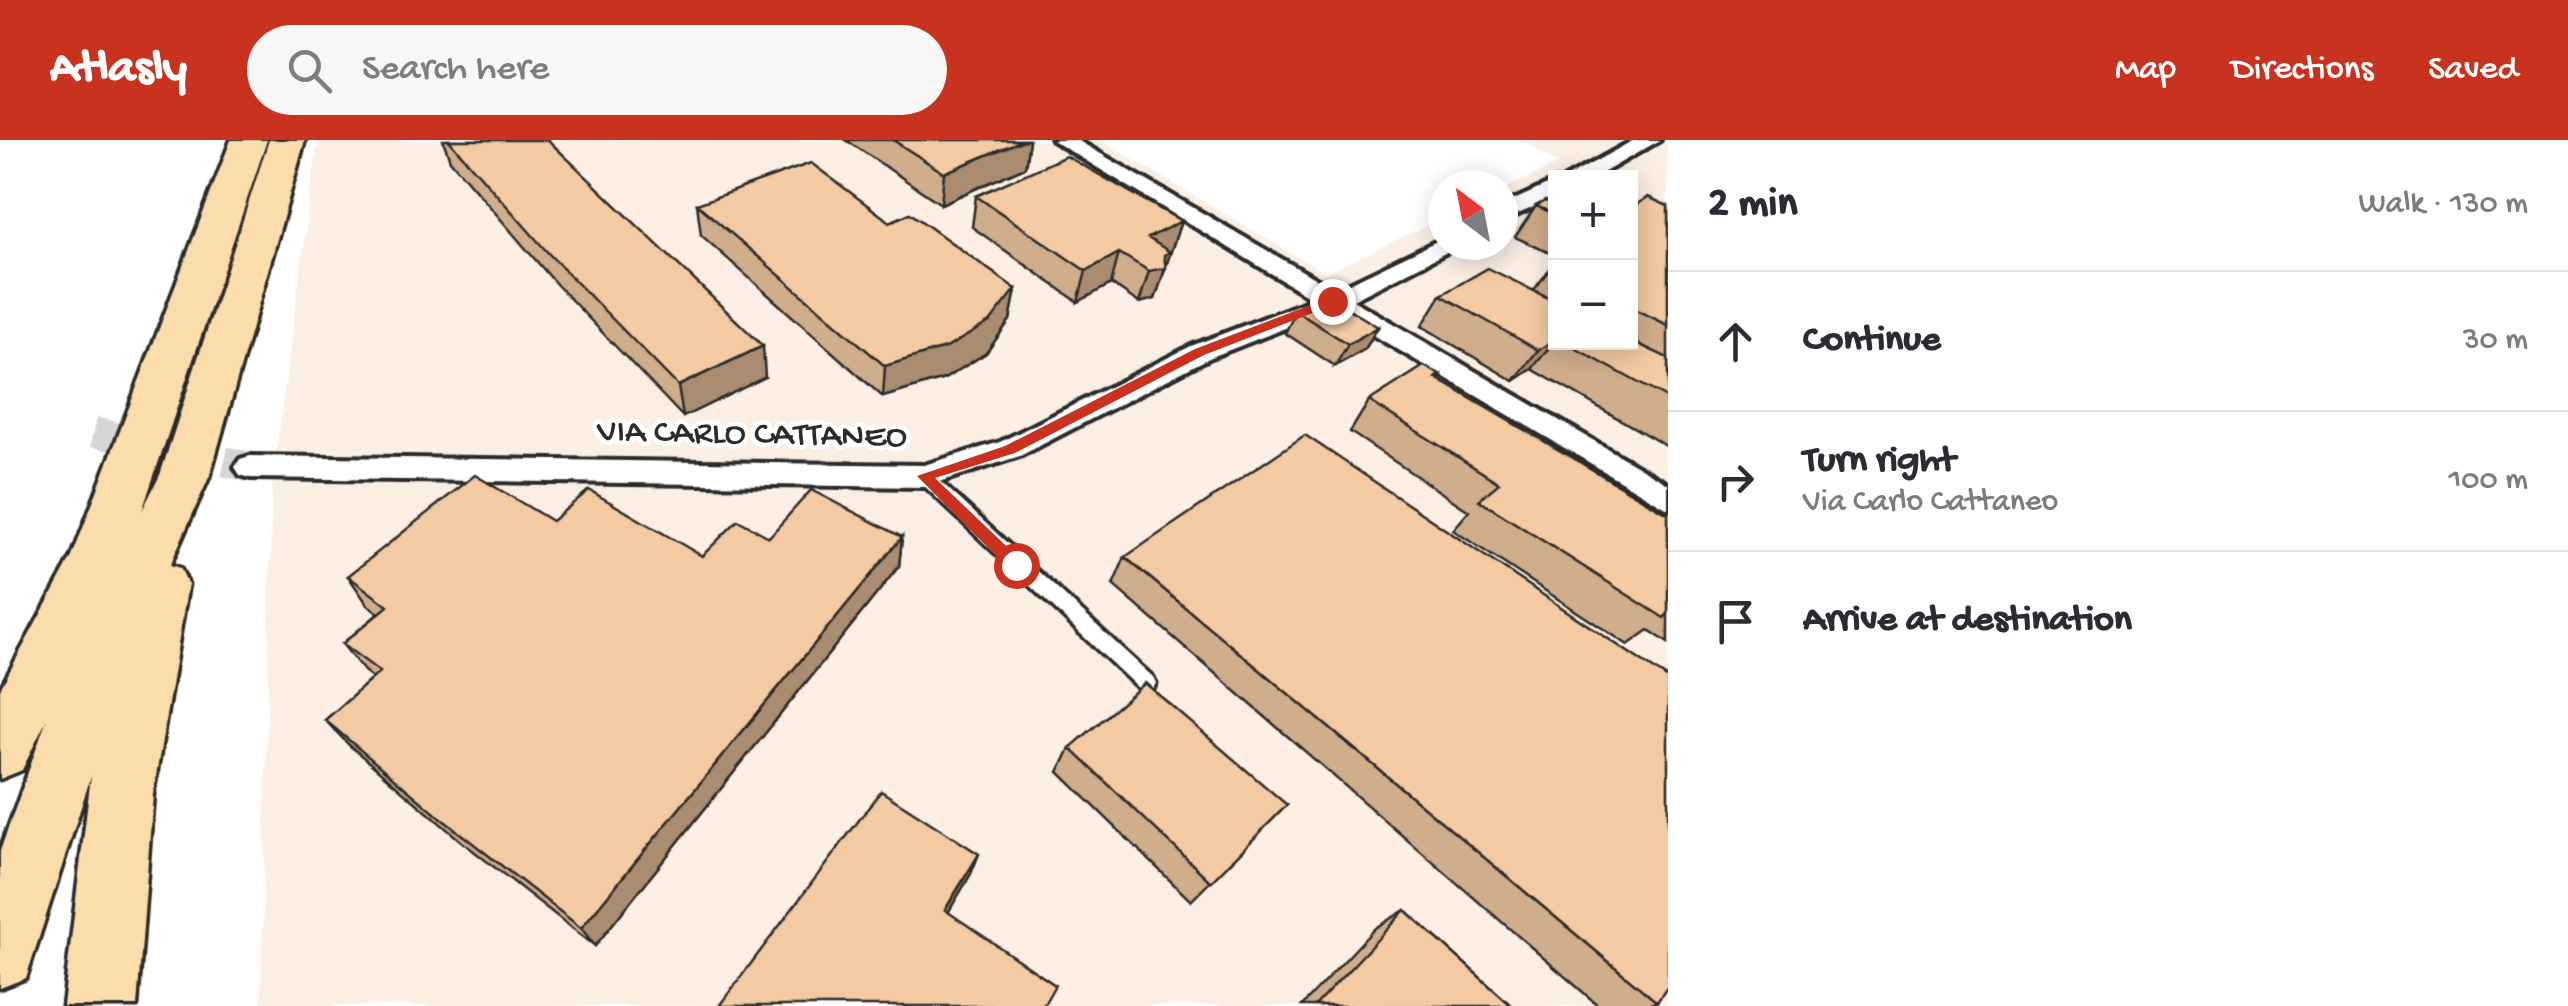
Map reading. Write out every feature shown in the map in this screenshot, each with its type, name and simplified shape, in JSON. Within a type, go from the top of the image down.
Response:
[{"type":"highway","points":[[0,750],[98,560],[249,140]]},
{"type":"highway","points":[[100,1006],[106,910],[124,758],[185,475],[287,140]]},
{"type":"highway","points":[[0,952],[96,666],[185,475]]},
{"type":"highway","points":[[96,666],[98,560]]},
{"type":"street","points":[[1062,140],[1668,498]]},
{"type":"street","points":[[1592,170],[1650,140]]},
{"type":"street","points":[[1518,207],[1548,192]]},
{"type":"street","name":"VIA CARLO CATTANEO","points":[[250,467],[924,476],[1010,449],[1200,352],[1332,301],[1428,252]]},
{"type":"lane","points":[[924,476],[1146,683]]},
{"type":"shaded area","points":[[318,140],[1100,140],[1325,273],[1428,225],[1428,260],[1518,260],[1518,183],[1559,164],[1521,140],[1668,140],[1668,1006],[261,1006],[272,481]]},
{"type":"building","points":[[449,140],[548,140],[763,346],[678,386],[549,254]]},
{"type":"building","points":[[893,140],[1023,140],[944,173]]},
{"type":"building","points":[[1066,156],[1181,221],[1148,238],[1170,252],[1164,255],[1166,268],[1149,271],[1119,253],[1086,271],[976,196]]},
{"type":"building","points":[[811,163],[890,222],[910,213],[1016,289],[991,321],[948,347],[885,366],[697,204]]},
{"type":"building","points":[[1648,197],[1668,206],[1668,325],[1638,311],[1638,204]]},
{"type":"building","points":[[1548,202],[1548,211],[1536,206]]},
{"type":"building","points":[[1488,268],[1548,298],[1548,344],[1538,350],[1441,295]]},
{"type":"building","points":[[1326,295],[1378,327],[1348,344],[1296,311]]},
{"type":"building","points":[[1638,344],[1668,358],[1668,399],[1579,350],[1638,350]]},
{"type":"building","points":[[1424,366],[1440,375],[1436,378],[1668,514],[1668,614],[1664,618],[1479,500],[1499,483],[1369,401]]},
{"type":"building","points":[[1305,435],[1668,679],[1668,986],[1657,1002],[1125,557]]},
{"type":"building","points":[[475,475],[552,521],[589,490],[702,556],[738,520],[769,537],[811,490],[902,537],[581,928],[442,819],[325,720],[380,672],[342,644],[388,606],[348,576]]},
{"type":"building","points":[[1145,683],[1287,805],[1211,882],[1070,748]]},
{"type":"building","points":[[881,791],[979,854],[945,910],[1055,985],[1043,1006],[719,1006]]},
{"type":"building","points":[[1405,910],[1512,1006],[1315,1006]]},
{"type":"tunnel","points":[[93,432],[250,467]]},
{"type":"route","points":[[1016,565],[924,476],[1010,449],[1200,352],[1332,301]]}]
